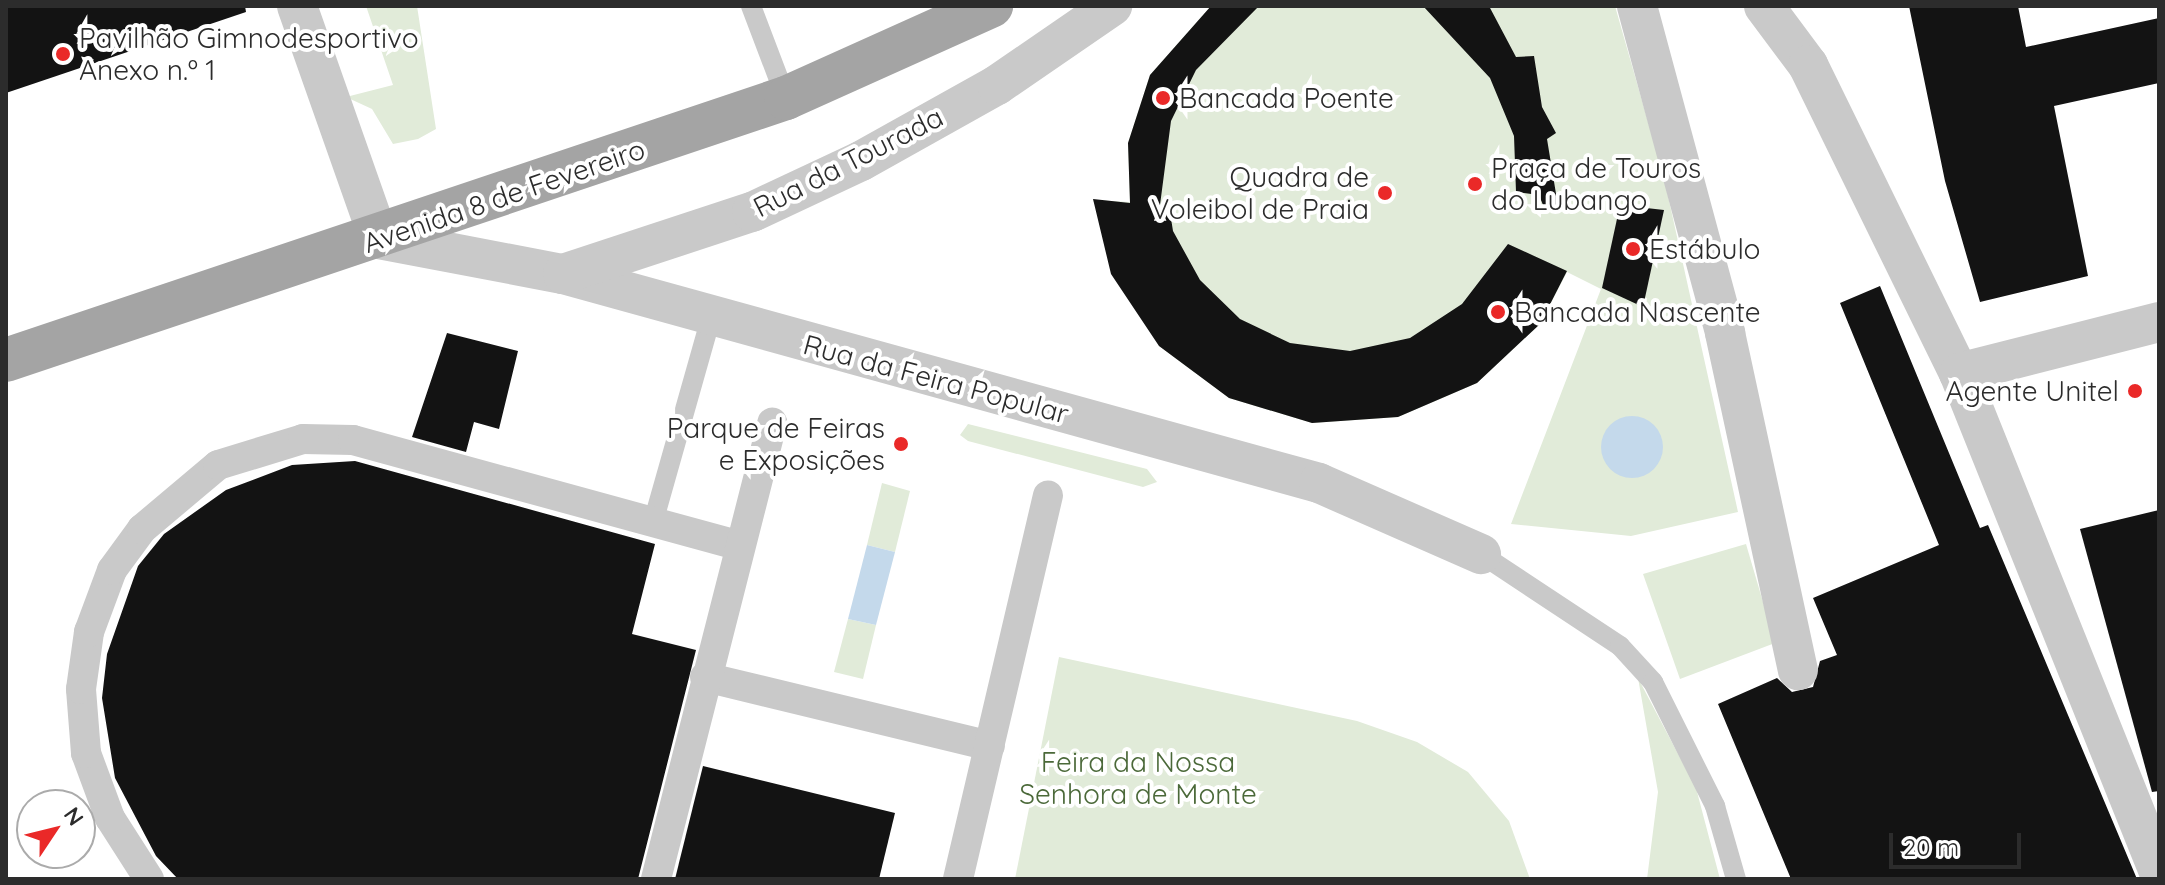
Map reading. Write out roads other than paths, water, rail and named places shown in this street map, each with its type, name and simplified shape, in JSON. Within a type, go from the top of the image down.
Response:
[{"type":"main road","name":"Avenida 8 de Fevereiro","points":[[6,360],[379,239],[786,98],[991,6]]},
{"type":"street","points":[[297,6],[379,239]]},
{"type":"street","name":"Rua da Tourada","points":[[563,274],[752,212],[861,161],[997,85],[1112,6]]},
{"type":"street","points":[[1637,6],[1725,333],[1798,670]]},
{"type":"street","points":[[1764,6],[1808,65],[1959,373],[2146,808],[2159,872]]},
{"type":"street","name":"Rua da Feira Popular","points":[[379,239],[563,274],[711,318],[1319,483],[1481,554]]},
{"type":"street","points":[[1959,373],[2159,322]]},
{"type":"street","points":[[656,879],[772,423]]},
{"type":"street","points":[[149,879],[110,818],[86,753],[81,689],[89,632],[112,570],[179,491],[260,447],[353,440],[654,519],[740,546]]},
{"type":"street","points":[[958,879],[1048,495]]},
{"type":"street","points":[[705,677],[990,746]]},
{"type":"lane","points":[[751,6],[786,98]]},
{"type":"lane","points":[[654,519],[711,318]]},
{"type":"lane","points":[[1481,554],[1620,646],[1653,682],[1715,806],[1736,879]]},
{"type":"water","points":[[1632,416],[1644,418],[1654,425],[1661,435],[1661,459],[1654,469],[1644,476],[1632,478],[1620,476],[1610,469],[1603,459],[1601,447],[1603,435],[1610,425],[1620,418]]},
{"type":"water","points":[[867,545],[895,552],[876,625],[848,619]]},
{"type":"place","name":"Pavilhão Gimnodesportivo Anexo n.º 1","points":[[63,54]]},
{"type":"place","name":"Bancada Poente","points":[[1163,98]]},
{"type":"place","name":"Praça de Touros do Lubango","points":[[1475,184]]},
{"type":"place","name":"Quadra de Voleibol de Praia","points":[[1385,193]]},
{"type":"place","name":"Estábulo","points":[[1633,249]]},
{"type":"place","name":"Bancada Nascente","points":[[1498,312]]},
{"type":"place","name":"Agente Unitel","points":[[2135,391]]},
{"type":"place","name":"Parque de Feiras e Exposições","points":[[901,444]]},
{"type":"park label","name":"Feira da Nossa Senhora de Monte","points":[[1138,778]]}]
